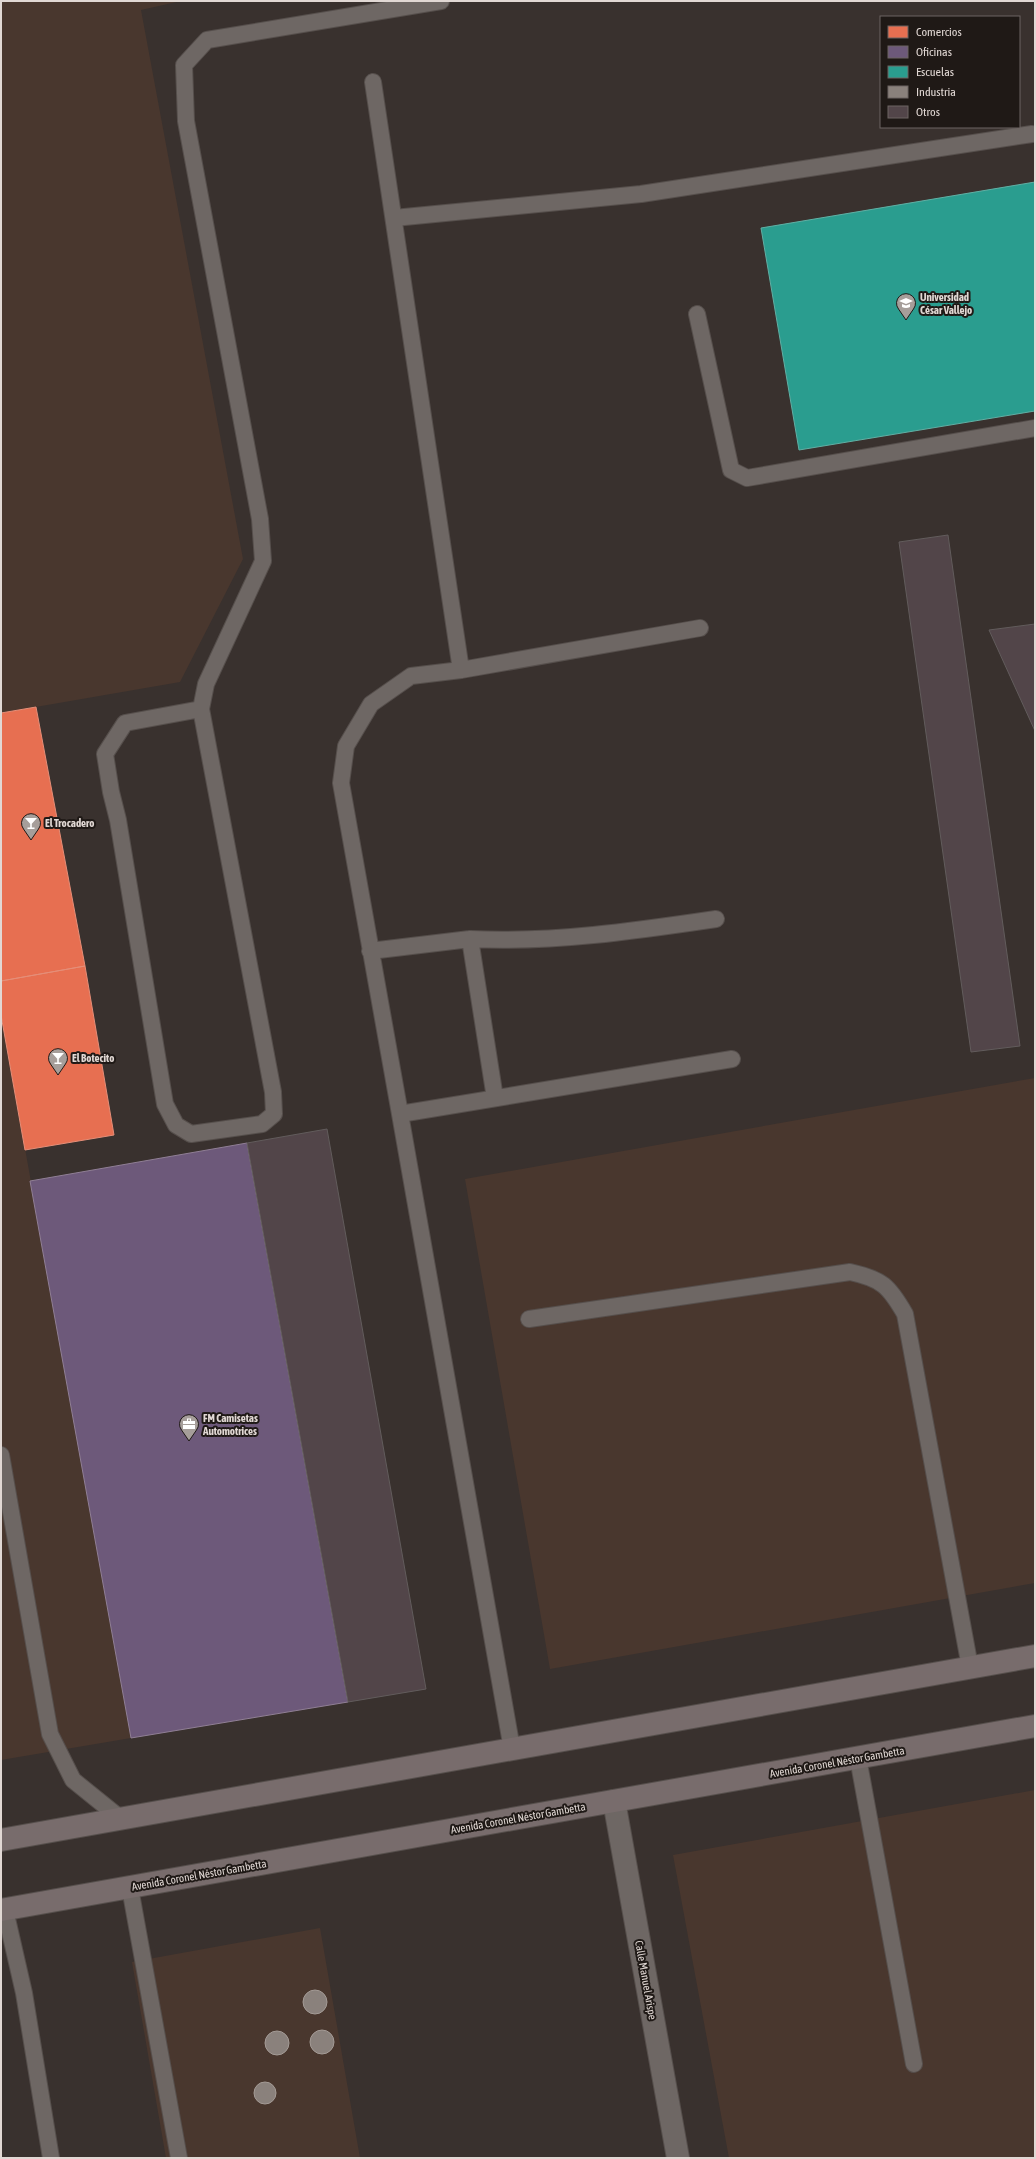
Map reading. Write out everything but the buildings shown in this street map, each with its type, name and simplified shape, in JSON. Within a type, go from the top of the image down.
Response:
[{"type":"main road","points":[[1,1840],[1035,1656]]},
{"type":"main road","name":"Avenida Coronel Néstor Gambetta","points":[[3,1910],[1035,1726]]},
{"type":"street","name":"Calle Manuel Arispe","points":[[614,1801],[678,2158]]},
{"type":"lane","points":[[201,709],[126,723],[105,754],[111,792],[118,820],[165,1104],[176,1125],[191,1134],[262,1124],[274,1114],[273,1092],[201,709],[206,684],[263,561],[260,519],[186,121],[184,65],[207,40],[441,1]]},
{"type":"lane","points":[[373,82],[461,670]]},
{"type":"lane","points":[[394,218],[641,194],[1032,134]]},
{"type":"lane","points":[[697,314],[731,470],[747,478],[1035,428]]},
{"type":"lane","points":[[512,1749],[341,783],[346,746],[371,704],[411,676],[461,670],[700,628]]},
{"type":"lane","points":[[370,951],[470,939],[504,940],[617,933],[716,919]]},
{"type":"lane","points":[[470,939],[495,1098]]},
{"type":"lane","points":[[400,1114],[732,1059]]},
{"type":"lane","points":[[529,1320],[850,1272],[873,1277],[893,1294],[905,1314],[970,1667]]},
{"type":"lane","points":[[1,1455],[50,1734],[73,1780],[120,1818]]},
{"type":"lane","points":[[858,1758],[914,2064]]},
{"type":"lane","points":[[130,1888],[179,2158]]},
{"type":"lane","points":[[3,1910],[24,1994],[51,2158]]},
{"type":"shaded area","points":[[1,1],[181,1],[141,10],[243,559],[180,682],[1,713]]},
{"type":"shaded area","points":[[1,1015],[131,1738],[1,1760]]},
{"type":"shaded area","points":[[1035,1078],[1035,1583],[550,1669],[465,1179]]},
{"type":"shaded area","points":[[1035,1790],[1035,2158],[729,2158],[673,1855]]},
{"type":"shaded area","points":[[320,1928],[360,2158],[166,2158],[132,1962]]},
{"type":"place","name":"Universidad César Vallejo","points":[[906,320]]},
{"type":"place","name":"El Trocadero","points":[[31,840]]},
{"type":"place","name":"El Botecito","points":[[58,1075]]},
{"type":"place","name":"FM Camisetas Automotrices","points":[[189,1441]]}]
